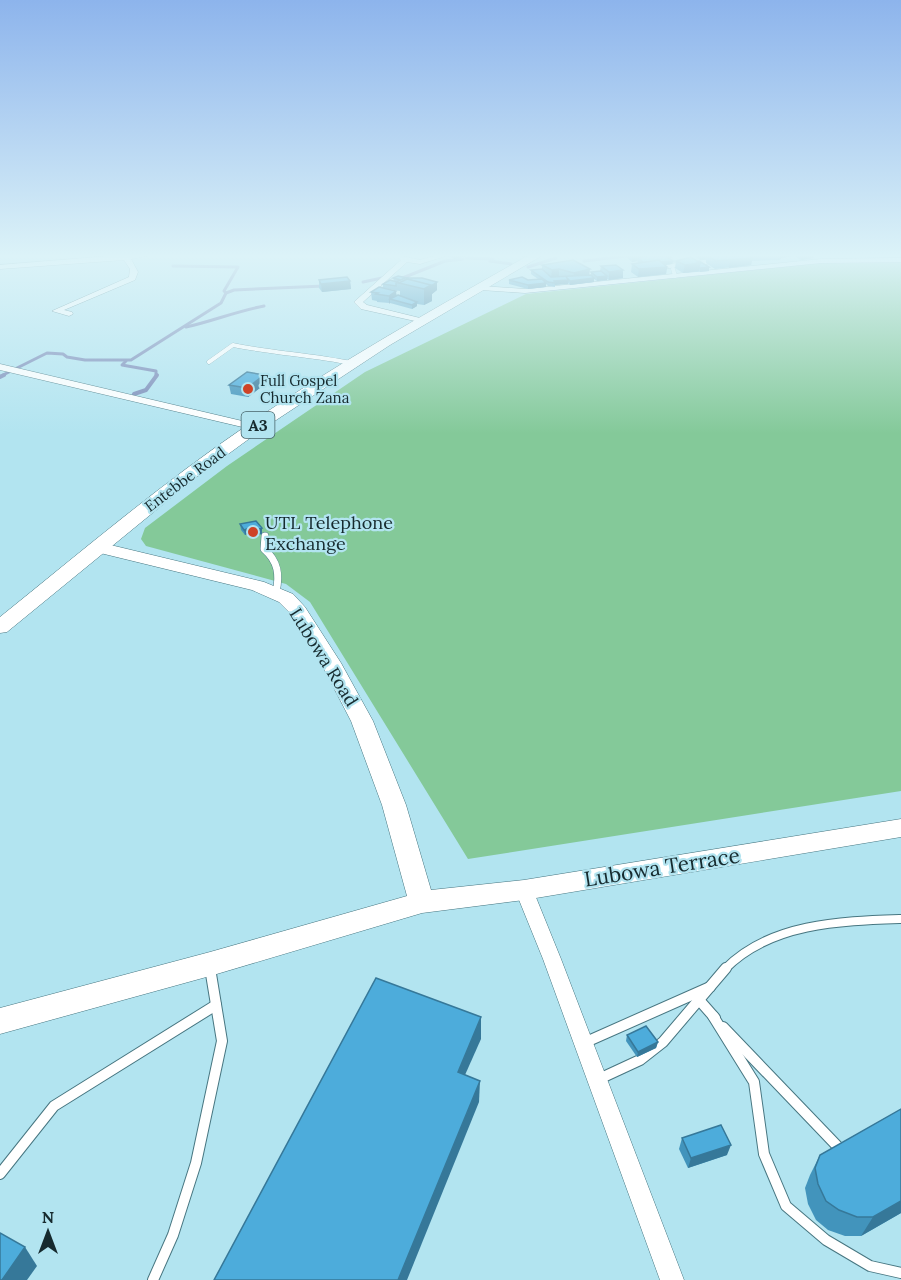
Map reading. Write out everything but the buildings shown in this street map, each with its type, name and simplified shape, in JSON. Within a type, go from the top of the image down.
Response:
[{"type":"main road","name":"Entebbe Road","points":[[0,626],[188,475],[351,363],[432,315]]},
{"type":"street","points":[[395,315],[421,321]]},
{"type":"street","points":[[8,369],[255,427]]},
{"type":"street","name":"Lubowa Road","points":[[98,547],[276,592],[286,598],[298,611],[332,663],[363,722],[394,806],[422,902]]},
{"type":"street","name":"Lubowa Terrace","points":[[0,1020],[210,964],[422,902],[524,890],[901,828]]},
{"type":"street","points":[[524,890],[672,1280]]},
{"type":"lane","points":[[209,362],[233,345],[273,353],[311,355],[351,363]]},
{"type":"lane","points":[[265,536],[264,549],[273,556],[280,577],[276,592]]},
{"type":"lane","points":[[597,1081],[653,1052],[732,963],[769,939],[810,928],[869,920],[901,920]]},
{"type":"lane","points":[[153,1280],[173,1235],[196,1163],[222,1041],[210,964]]},
{"type":"lane","points":[[583,1043],[711,987]]},
{"type":"lane","points":[[700,1001],[841,1150]]},
{"type":"lane","points":[[0,1174],[54,1106],[216,1005]]},
{"type":"lane","points":[[713,1016],[754,1083],[764,1154],[786,1206],[826,1240],[870,1266],[901,1273]]},
{"type":"green space","points":[[483,315],[901,315],[901,791],[468,859],[310,602],[286,584],[146,546],[141,539],[145,528],[227,466],[365,372]]},
{"type":"waterway","points":[[1,376],[47,353],[63,354],[67,357],[85,360],[131,360],[202,315]]},
{"type":"waterway","points":[[186,327],[231,315]]},
{"type":"waterway","points":[[126,361],[122,365],[156,371],[156,376]]},
{"type":"waterway","points":[[0,377],[4,375]]},
{"type":"waterway","points":[[134,394],[146,390],[157,375]]},
{"type":"place","name":"Full Gospel Church Zana","points":[[248,389]]},
{"type":"place","name":"UTL Telephone Exchange","points":[[253,532]]}]
